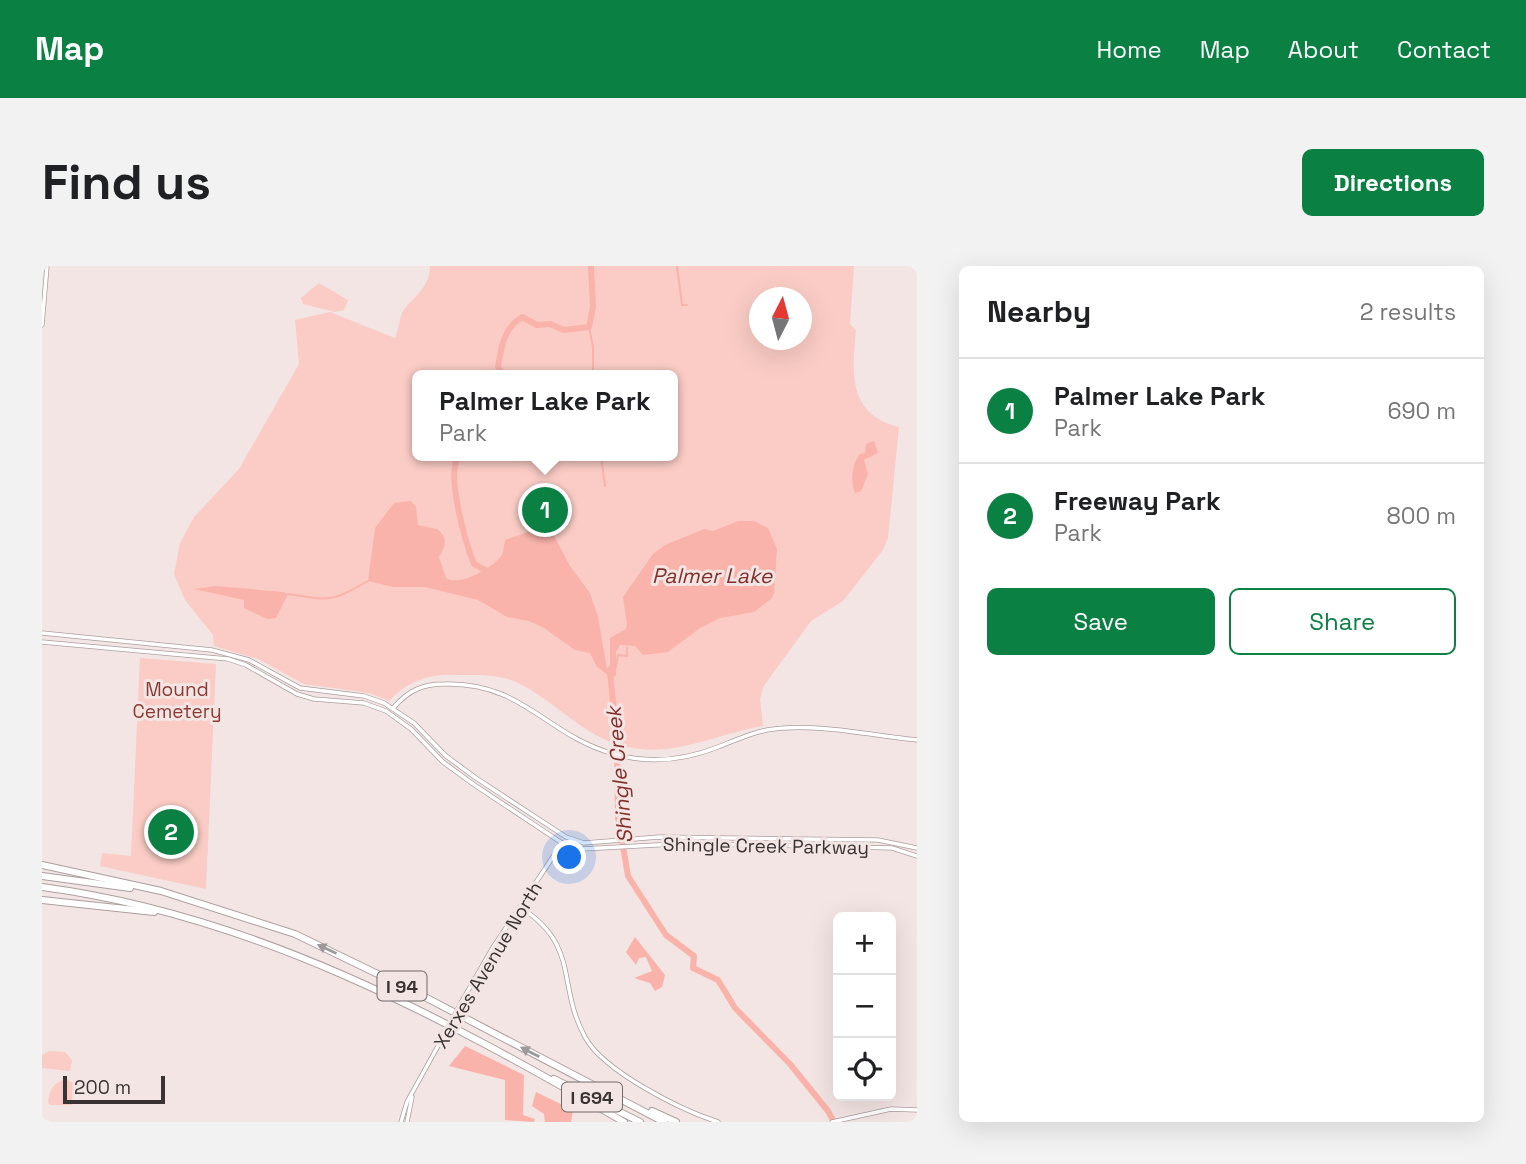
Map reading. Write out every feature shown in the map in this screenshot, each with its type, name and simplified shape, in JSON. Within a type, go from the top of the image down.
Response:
[{"type":"highway","points":[[42,865],[142,886],[206,905]]},
{"type":"highway","name":"I 94","points":[[42,876],[121,886],[206,905],[316,943],[664,1122]]},
{"type":"highway","name":"I 94","points":[[42,887],[128,902],[194,919],[280,947],[356,978],[542,1075],[624,1122]]},
{"type":"highway","points":[[42,898],[112,905],[194,919]]},
{"type":"highway","name":"I 694","points":[[542,1075],[565,1082],[640,1122]]},
{"type":"highway","points":[[591,1083],[676,1122]]},
{"type":"street","points":[[42,325],[47,266]]},
{"type":"street","name":"Shingle Creek Parkway","points":[[42,633],[209,650],[249,660],[300,688],[364,696],[394,708],[462,769],[566,837],[584,843],[659,837],[878,840],[916,848]]},
{"type":"street","name":"Shingle Creek Parkway","points":[[42,642],[208,656],[246,665],[297,694],[314,699],[364,703],[390,714],[411,729],[443,762],[562,843],[582,849],[674,844],[865,847],[892,848],[917,856]]},
{"type":"street","points":[[390,714],[412,690],[425,685],[461,684],[487,687],[518,700],[582,742],[623,756],[680,758],[777,728],[917,740]]},
{"type":"street","name":"Xerxes Avenue North","points":[[401,1122],[463,1001],[566,837]]},
{"type":"street","points":[[911,854],[916,848]]},
{"type":"street","points":[[520,907],[540,921],[558,943],[578,1022],[596,1054],[614,1070],[718,1122]]},
{"type":"street","name":"Xerxes Avenue North","points":[[407,1122],[413,1095]]},
{"type":"street","points":[[832,1122],[891,1109],[917,1110]]},
{"type":"green space","points":[[430,266],[854,266],[850,324],[856,330],[856,389],[861,402],[870,412],[882,421],[899,427],[888,538],[883,550],[843,601],[811,621],[763,687],[760,699],[763,726],[694,744],[641,749],[607,741],[537,694],[502,677],[427,677],[410,684],[389,701],[369,693],[304,684],[258,659],[214,646],[213,635],[185,600],[174,574],[180,543],[194,517],[239,469],[299,364],[295,320],[330,312],[395,338],[404,310],[422,289]]},
{"type":"green space","points":[[319,283],[348,300],[344,310],[335,312],[303,304],[301,298]]},
{"type":"green space","name":"Mound Cemetery","points":[[140,658],[216,664],[206,889],[100,866],[102,853],[131,856]]},
{"type":"green space","points":[[49,1051],[65,1052],[72,1060],[70,1071],[42,1068],[42,1055]]},
{"type":"green space","points":[[66,1079],[73,1083],[72,1105],[50,1105],[48,1102],[53,1087]]},
{"type":"water","points":[[874,441],[878,453],[864,460],[868,474],[861,491],[855,493],[852,478],[855,463],[860,454],[865,453],[866,444]]},
{"type":"water","name":"Palmer Lake","points":[[411,501],[416,507],[418,525],[437,529],[443,535],[444,546],[439,557],[446,578],[452,580],[467,578],[491,566],[502,555],[505,540],[542,527],[551,530],[570,566],[590,593],[598,617],[607,669],[610,665],[610,638],[626,629],[623,597],[653,554],[665,545],[704,529],[713,531],[738,521],[754,521],[768,528],[777,549],[774,593],[772,598],[754,612],[720,618],[700,628],[668,652],[643,655],[635,646],[620,645],[616,652],[616,676],[611,677],[597,667],[590,653],[575,650],[544,628],[529,621],[507,617],[478,600],[425,587],[393,587],[368,581],[375,528],[394,503]]},
{"type":"water","points":[[216,586],[288,594],[276,618],[267,619],[244,608],[244,600],[194,589]]},
{"type":"water","points":[[635,937],[665,975],[662,987],[655,991],[650,983],[634,978],[652,971],[646,957],[639,958],[636,965],[626,952]]},
{"type":"water","points":[[465,1046],[524,1075],[523,1115],[535,1119],[534,1122],[505,1120],[505,1080],[449,1066]]},
{"type":"water","points":[[536,1092],[573,1110],[571,1122],[545,1122],[544,1114],[532,1106]]},
{"type":"waterway","name":"Shingle Creek","points":[[500,370],[498,367],[507,332],[522,317],[537,325],[550,324],[564,330],[589,327],[593,307],[591,266]]},
{"type":"waterway","points":[[677,266],[682,305],[687,305]]},
{"type":"waterway","points":[[589,327],[593,347],[593,370]]},
{"type":"waterway","name":"Shingle Creek","points":[[457,461],[455,492],[466,541],[474,564],[491,573]]},
{"type":"waterway","points":[[602,461],[605,486]]},
{"type":"waterway","points":[[288,594],[330,598],[368,581]]},
{"type":"waterway","points":[[616,667],[618,655],[627,656],[627,648]]},
{"type":"waterway","name":"Shingle Creek","points":[[610,673],[617,738],[618,817],[628,876],[666,935],[694,956],[693,968],[718,980],[735,1008],[790,1064],[834,1122]]},
{"type":"place","name":"Palmer Lake Park","points":[[545,510]]},
{"type":"place","name":"Freeway Park","points":[[171,832]]}]
